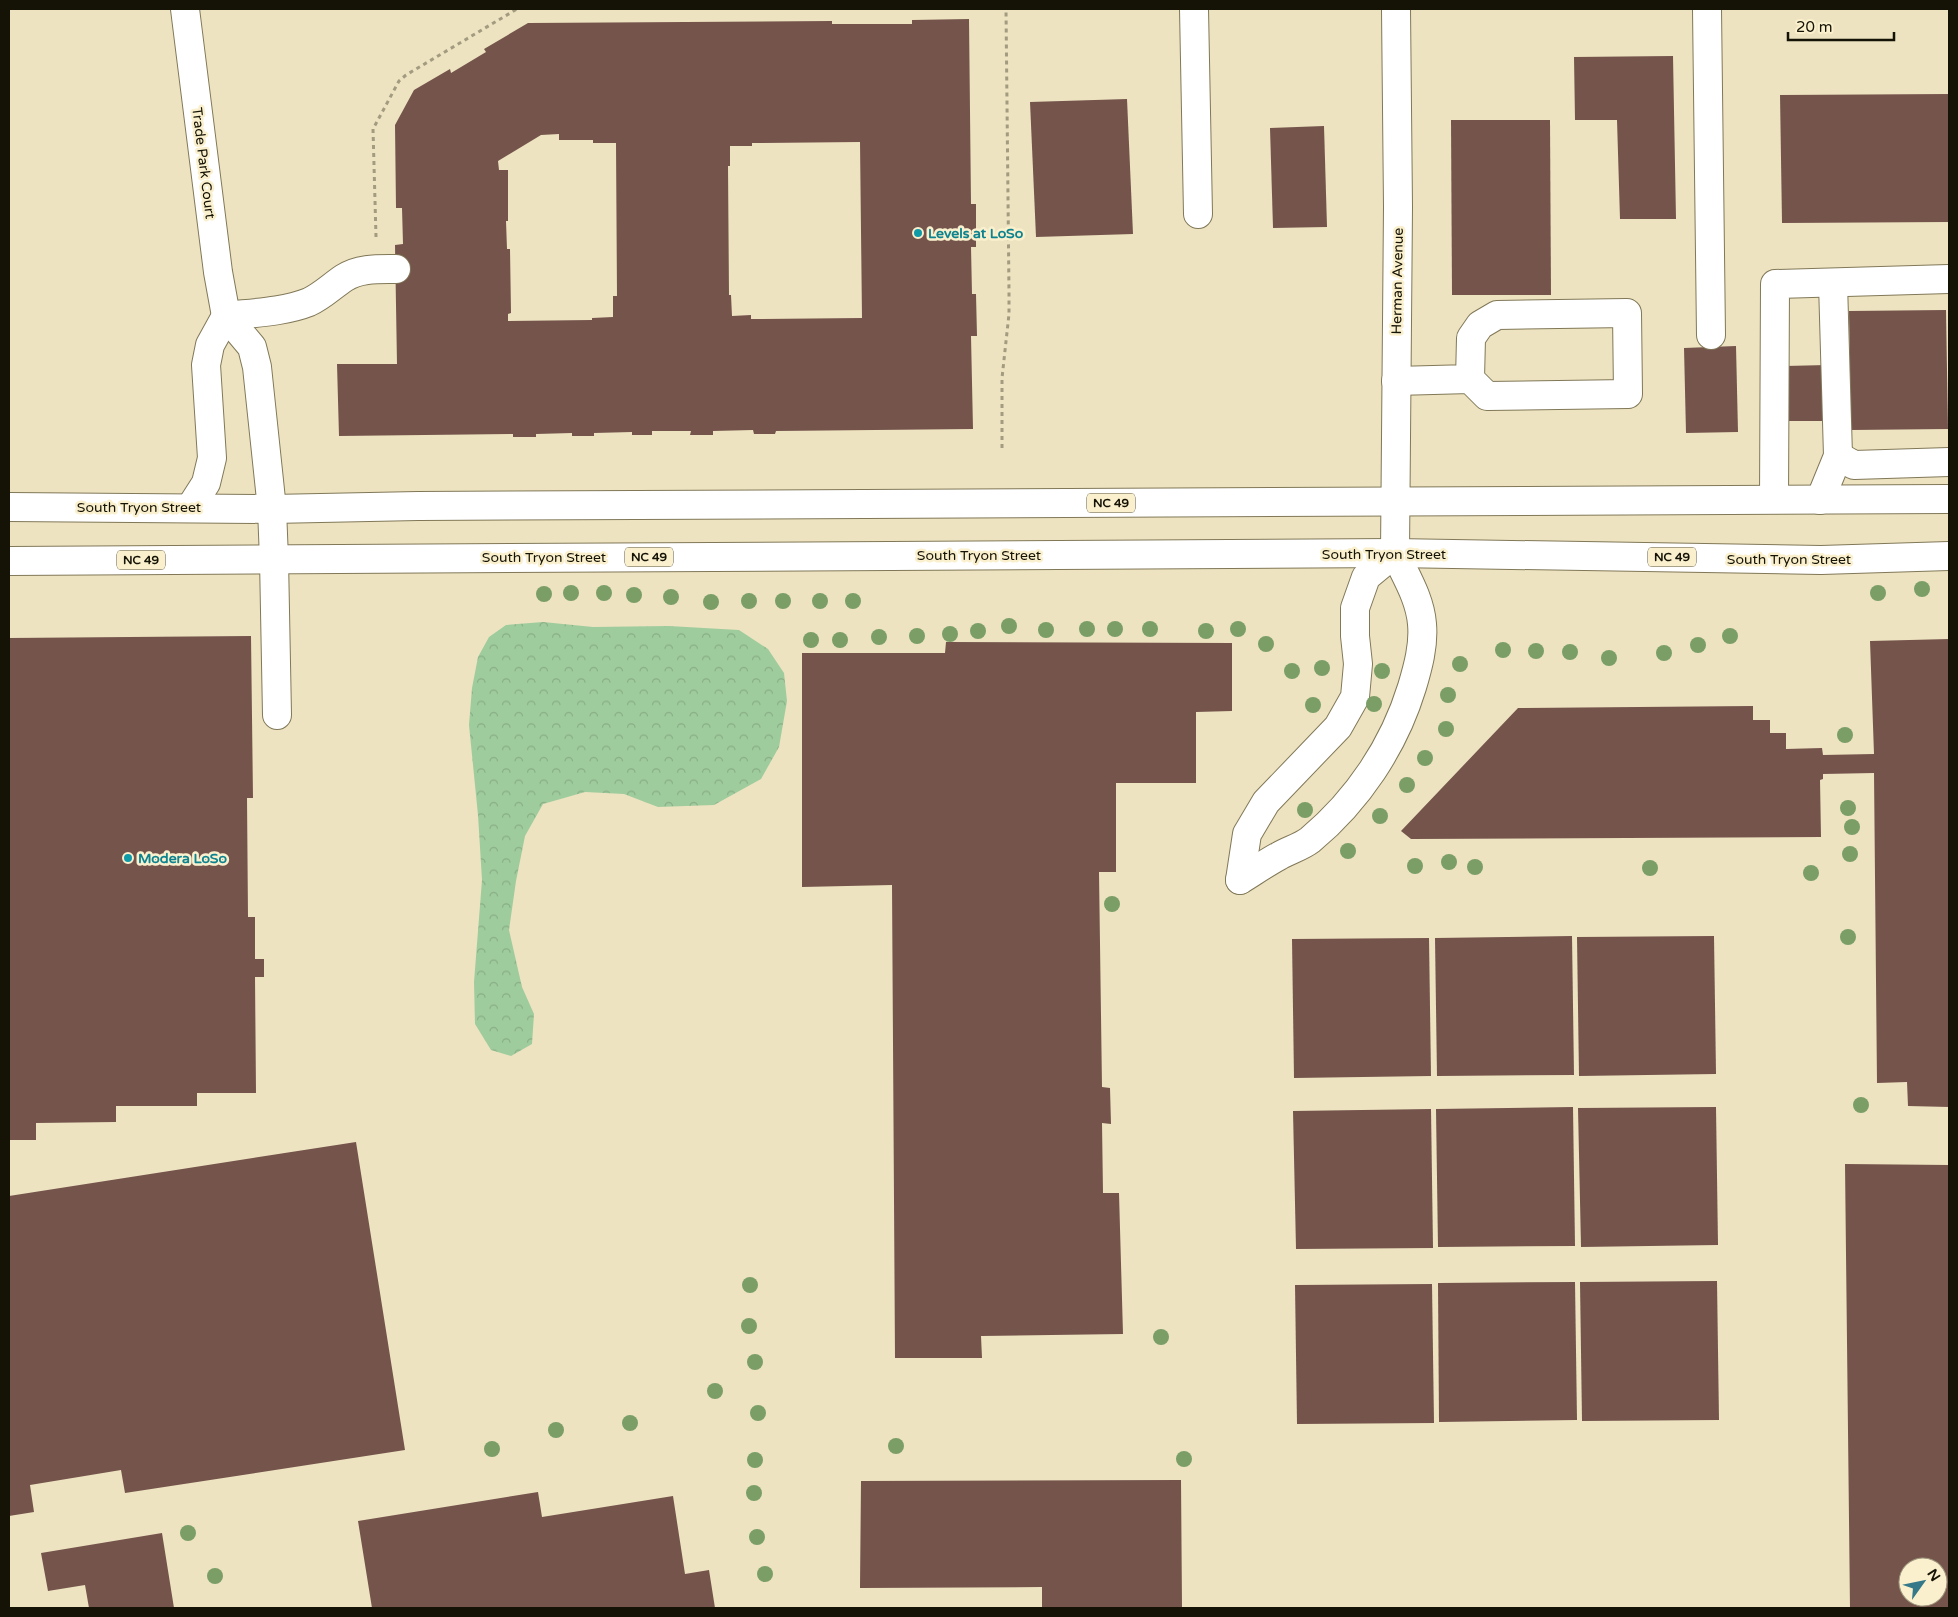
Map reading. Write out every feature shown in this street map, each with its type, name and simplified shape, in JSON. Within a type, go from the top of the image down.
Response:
[{"type":"main road","name":"Trade Park Court","points":[[185,9],[218,272],[226,316]]},
{"type":"main road","points":[[1194,9],[1198,214]]},
{"type":"main road","name":"Herman Avenue","points":[[1394,553],[1398,207],[1396,9]]},
{"type":"main road","points":[[1708,9],[1711,335]]},
{"type":"main road","points":[[226,316],[307,303],[319,297],[345,277],[359,271],[396,269]]},
{"type":"main road","points":[[1774,500],[1775,284],[1949,279]]},
{"type":"main road","points":[[1820,500],[1838,456],[1833,283]]},
{"type":"main road","points":[[1396,381],[1470,379],[1487,396],[1628,394],[1626,314],[1497,315],[1480,325],[1471,338],[1470,379]]},
{"type":"main road","points":[[190,508],[206,483],[212,458],[206,365],[210,345],[226,316]]},
{"type":"main road","points":[[226,316],[252,346],[257,367],[272,508],[277,715]]},
{"type":"main road","points":[[1838,456],[1854,465],[1949,462]]},
{"type":"main road","name":"South Tryon Street","points":[[9,507],[272,508],[1949,499]]},
{"type":"main road","points":[[1394,553],[1413,590],[1422,623],[1420,663],[1404,713],[1386,750],[1369,776],[1344,806],[1308,841],[1240,880],[1247,834],[1266,802],[1338,727],[1355,697],[1358,664],[1355,608],[1366,577],[1394,553]]},
{"type":"main road","name":"South Tryon Street","points":[[9,561],[1394,553],[1820,560],[1949,556]]},
{"type":"path","points":[[376,243],[372,129],[399,82],[406,75],[517,9]]},
{"type":"path","points":[[1002,448],[1002,378],[1009,314],[1006,9]]},
{"type":"green space","points":[[543,622],[593,627],[669,626],[739,630],[768,649],[784,673],[787,701],[779,747],[761,779],[714,805],[658,807],[624,794],[585,792],[543,804],[525,836],[509,930],[522,987],[534,1014],[532,1044],[511,1056],[491,1050],[475,1024],[474,982],[482,880],[469,725],[472,688],[478,657],[489,637],[506,625]]},
{"type":"building","name":"Levels at LoSo","points":[[969,19],[971,204],[976,204],[976,247],[971,247],[972,294],[976,294],[977,336],[971,336],[973,429],[776,431],[775,434],[754,434],[753,430],[713,431],[713,435],[690,435],[691,431],[652,431],[652,435],[632,435],[632,432],[594,433],[594,436],[572,436],[572,433],[536,434],[536,437],[513,437],[513,434],[339,436],[337,364],[397,364],[395,245],[403,244],[402,208],[396,208],[395,125],[414,90],[450,69],[451,73],[486,52],[484,49],[528,23],[832,21],[832,24],[912,24],[912,20]],"holes":[[[559,134],[559,140],[593,140],[593,143],[616,143],[617,296],[613,296],[613,317],[592,318],[592,320],[508,321],[508,314],[511,313],[510,249],[507,249],[506,221],[508,221],[508,170],[499,170],[498,161],[541,135]],[[860,142],[862,318],[751,319],[751,315],[732,316],[731,295],[729,295],[728,166],[730,166],[730,146],[752,146],[752,143]]]},
{"type":"building","points":[[1673,56],[1676,219],[1620,219],[1617,120],[1575,120],[1574,57]]},
{"type":"building","points":[[1949,94],[1949,222],[1782,223],[1780,95]]},
{"type":"building","points":[[1127,99],[1133,234],[1036,237],[1030,102]]},
{"type":"building","points":[[1451,120],[1550,120],[1551,295],[1452,295]]},
{"type":"building","points":[[1324,126],[1327,227],[1273,228],[1270,128]]},
{"type":"building","points":[[1946,310],[1948,429],[1851,430],[1849,311]]},
{"type":"building","points":[[1736,346],[1738,432],[1686,433],[1684,348]]},
{"type":"building","points":[[1827,365],[1828,421],[1785,421],[1785,366]]},
{"type":"building","name":"Modera LoSo","points":[[251,636],[253,798],[247,798],[248,917],[255,917],[255,959],[264,959],[264,977],[255,977],[256,1093],[197,1093],[197,1106],[116,1106],[116,1122],[36,1123],[36,1140],[9,1140],[9,638]]},
{"type":"building","points":[[1949,639],[1949,1107],[1908,1106],[1907,1082],[1877,1083],[1874,773],[1823,774],[1823,779],[1820,780],[1821,837],[1411,839],[1401,831],[1518,708],[1753,706],[1753,720],[1770,720],[1770,733],[1786,733],[1786,749],[1822,748],[1823,755],[1874,754],[1870,641]]},
{"type":"building","points":[[946,642],[1232,643],[1232,711],[1196,712],[1196,783],[1116,783],[1116,872],[1099,872],[1102,1087],[1110,1088],[1111,1124],[1102,1123],[1103,1193],[1119,1193],[1123,1334],[981,1336],[982,1358],[895,1358],[892,885],[802,887],[802,653],[945,653]]},
{"type":"building","points":[[1572,936],[1574,1075],[1437,1076],[1435,938]]},
{"type":"building","points":[[1714,936],[1716,1074],[1579,1076],[1577,937]]},
{"type":"building","points":[[1429,938],[1431,1076],[1294,1078],[1292,939]]},
{"type":"building","points":[[1573,1107],[1575,1246],[1438,1247],[1436,1109]]},
{"type":"building","points":[[1716,1107],[1718,1245],[1581,1247],[1578,1108]]},
{"type":"building","points":[[1431,1109],[1433,1248],[1296,1249],[1293,1111]]},
{"type":"building","points":[[356,1142],[405,1450],[125,1493],[121,1470],[30,1485],[34,1512],[9,1516],[9,1196]]},
{"type":"building","points":[[1845,1164],[1949,1165],[1949,1608],[1850,1608]]},
{"type":"building","points":[[1717,1281],[1719,1420],[1582,1421],[1580,1282]]},
{"type":"building","points":[[1575,1282],[1577,1420],[1439,1422],[1438,1283]]},
{"type":"building","points":[[1432,1284],[1434,1423],[1297,1424],[1295,1285]]},
{"type":"building","points":[[1181,1480],[1182,1608],[1042,1608],[1042,1587],[860,1588],[861,1481]]},
{"type":"building","points":[[538,1492],[542,1517],[673,1496],[685,1574],[709,1570],[715,1608],[372,1608],[358,1521]]},
{"type":"building","points":[[162,1533],[174,1608],[89,1608],[85,1585],[48,1591],[41,1553]]},
{"type":"place","name":"Levels at LoSo","points":[[918,233]]},
{"type":"place","name":"Modera LoSo","points":[[128,858]]}]
